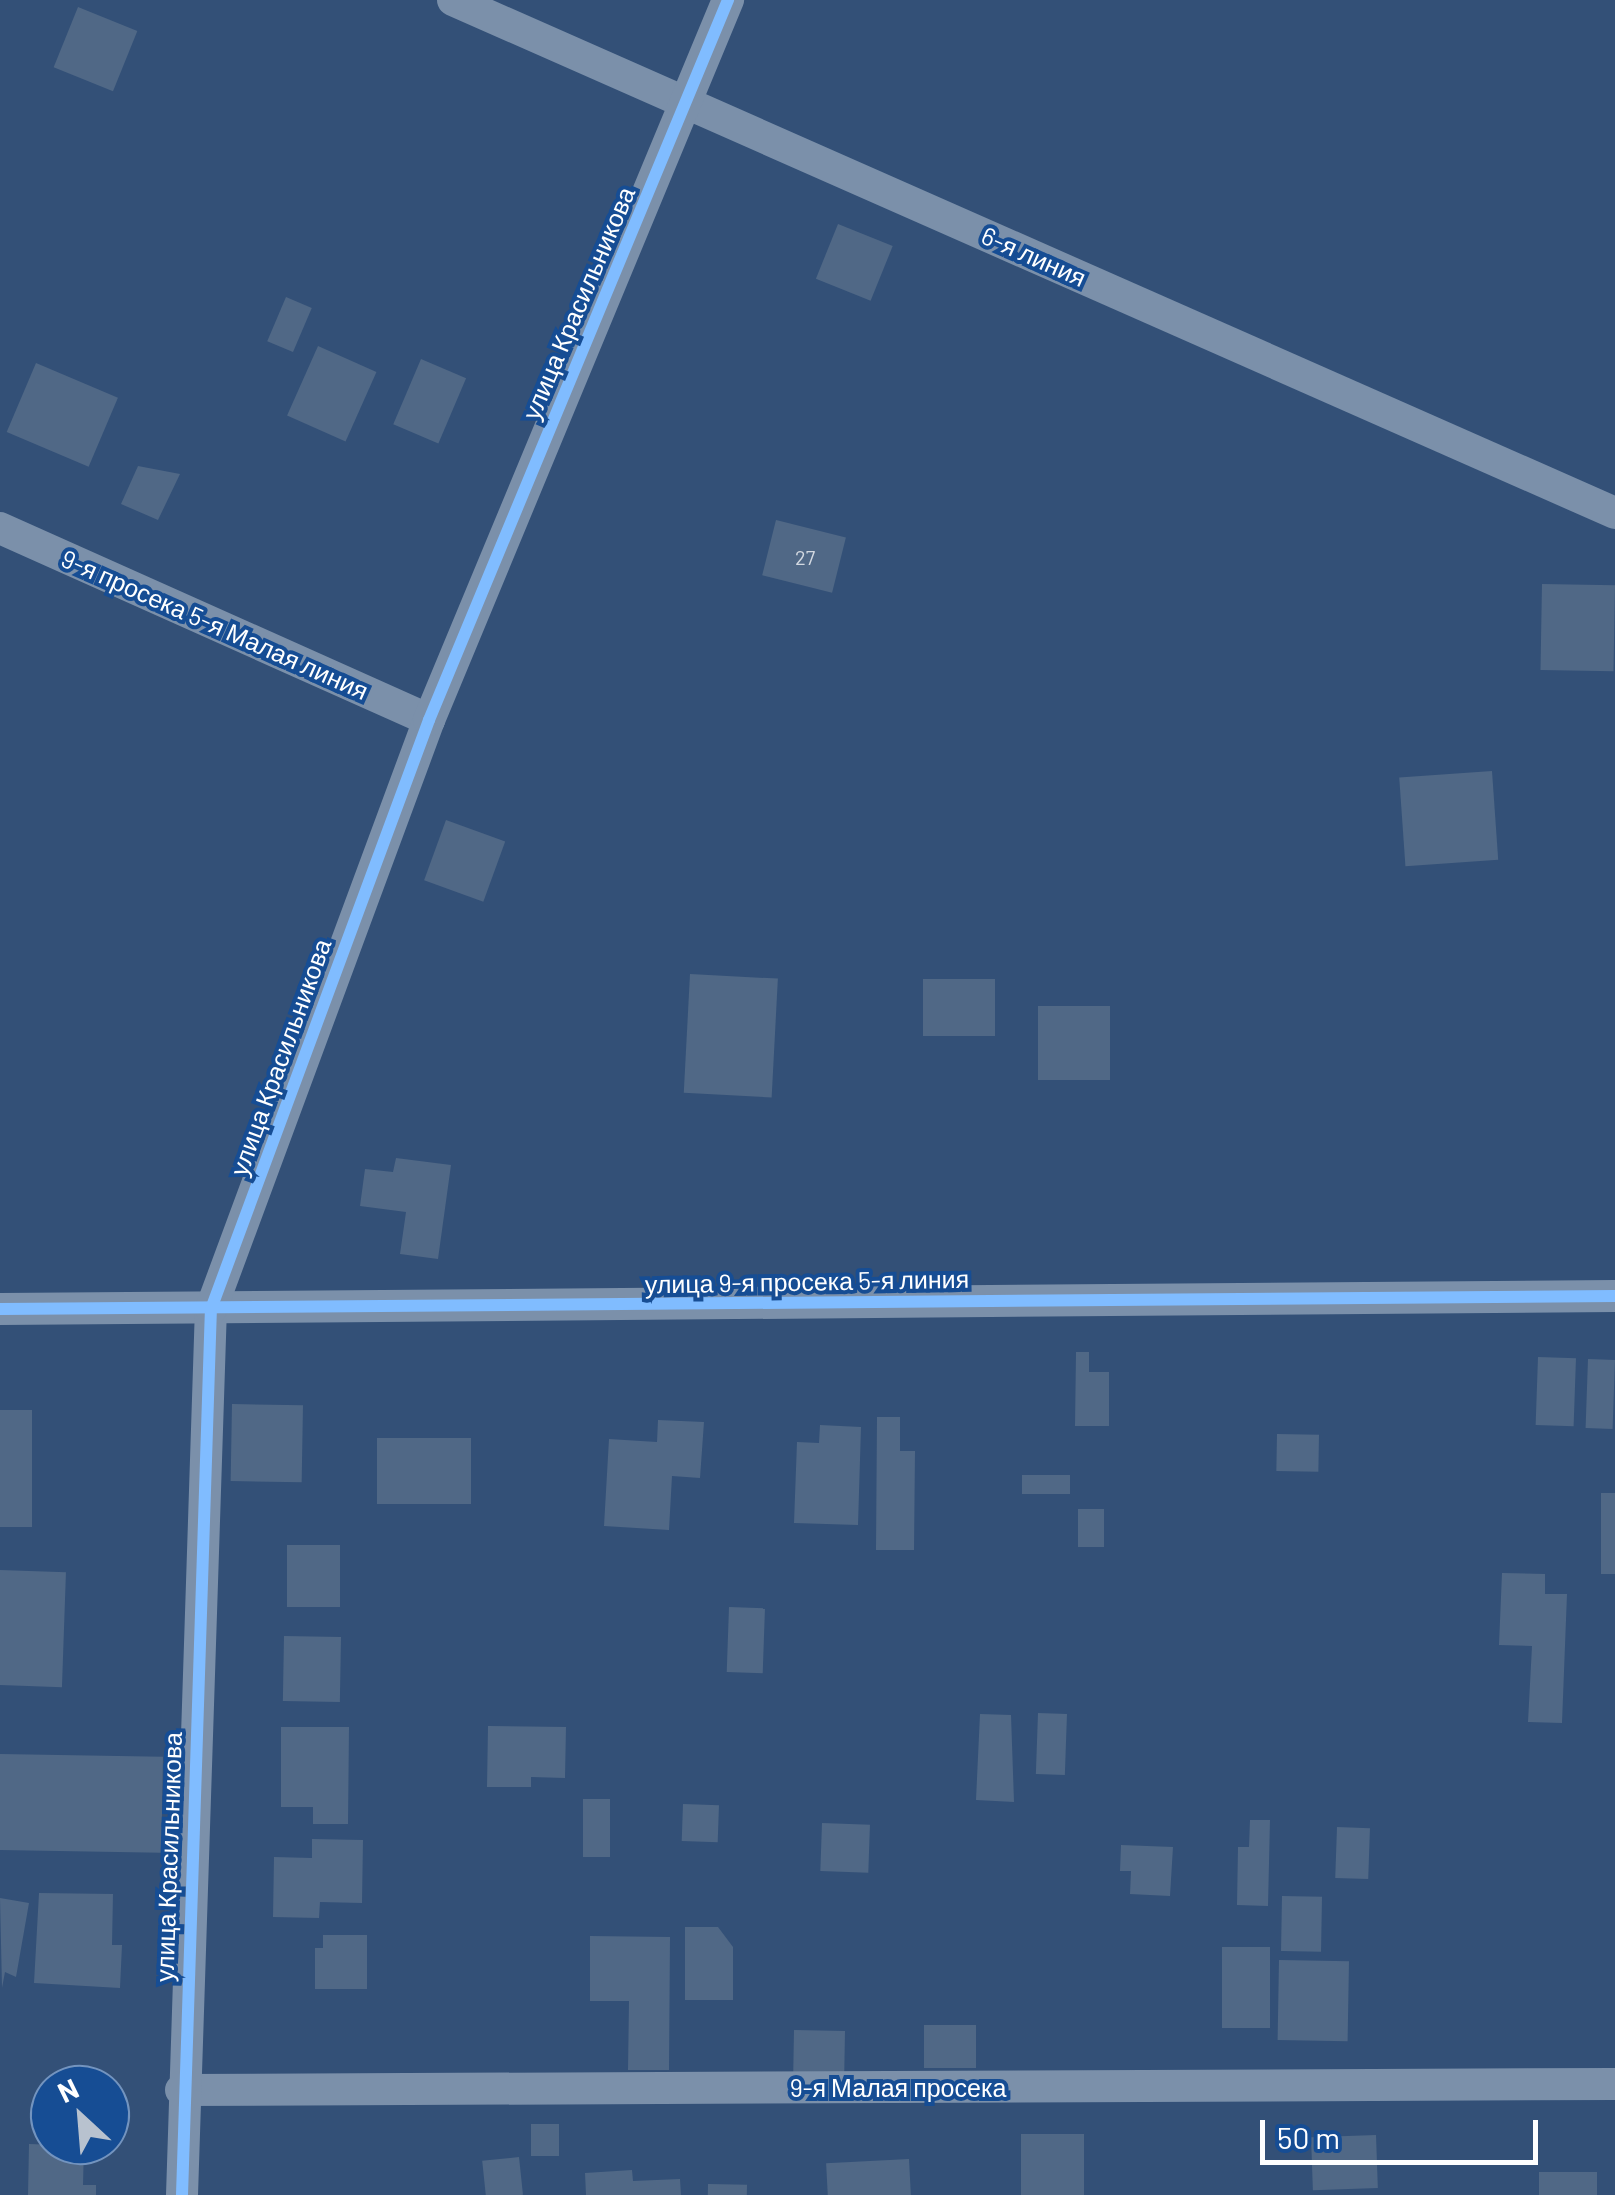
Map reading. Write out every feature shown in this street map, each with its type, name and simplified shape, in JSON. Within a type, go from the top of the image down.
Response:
[{"type":"street","name":"6-я линия","points":[[453,0],[1615,514]]},
{"type":"street","name":"улица Красильникова","points":[[182,2195],[181,2090],[210,1310],[429,720],[728,0]]},
{"type":"street","name":"9-я просека 5-я Малая линия","points":[[0,528],[429,720]]},
{"type":"street","name":"улица 9-я просека 5-я линия","points":[[0,1309],[1615,1296]]},
{"type":"street","name":"9-я Малая просека","points":[[181,2090],[1615,2084]]},
{"type":"building","points":[[78,7],[137,31],[113,91],[54,67]]},
{"type":"building","points":[[838,224],[893,246],[871,301],[816,279]]},
{"type":"building","points":[[286,297],[312,308],[293,352],[267,341]]},
{"type":"building","points":[[318,346],[376,372],[346,441],[287,415]]},
{"type":"building","points":[[421,359],[466,378],[438,444],[393,424]]},
{"type":"building","points":[[36,363],[118,398],[89,467],[7,432]]},
{"type":"building","points":[[138,466],[180,474],[158,520],[121,504]]},
{"type":"building","points":[[776,520],[846,537],[832,593],[762,575]]},
{"type":"building","points":[[1542,584],[1615,585],[1613,671],[1540,670]]},
{"type":"building","points":[[1492,771],[1498,860],[1405,866],[1399,777]]},
{"type":"building","points":[[446,820],[505,842],[483,902],[424,880]]},
{"type":"building","points":[[690,974],[778,979],[772,1097],[684,1093]]},
{"type":"building","points":[[923,979],[995,979],[995,1036],[923,1036]]},
{"type":"building","points":[[1038,1006],[1110,1006],[1110,1080],[1038,1080]]},
{"type":"building","points":[[396,1158],[451,1165],[438,1259],[400,1254],[406,1212],[360,1206],[365,1169],[393,1172]]},
{"type":"building","points":[[1076,1352],[1089,1352],[1089,1372],[1109,1372],[1109,1426],[1075,1426]]},
{"type":"building","points":[[1538,1357],[1576,1358],[1574,1426],[1536,1425]]},
{"type":"building","points":[[1588,1359],[1615,1360],[1613,1429],[1586,1428]]},
{"type":"building","points":[[232,1404],[303,1405],[302,1482],[231,1481]]},
{"type":"building","points":[[0,1410],[32,1410],[32,1527],[0,1527]]},
{"type":"building","points":[[877,1417],[900,1417],[900,1451],[915,1451],[914,1550],[876,1550]]},
{"type":"building","points":[[658,1420],[704,1422],[700,1478],[672,1476],[669,1530],[604,1526],[609,1439],[657,1442]]},
{"type":"building","points":[[820,1425],[861,1427],[858,1525],[794,1523],[797,1442],[819,1443]]},
{"type":"building","points":[[1277,1434],[1319,1435],[1318,1472],[1276,1471]]},
{"type":"building","points":[[377,1438],[471,1438],[471,1504],[377,1504]]},
{"type":"building","points":[[1022,1475],[1070,1475],[1070,1494],[1022,1494]]},
{"type":"building","points":[[1601,1493],[1615,1493],[1615,1574],[1601,1574]]},
{"type":"building","points":[[1078,1509],[1104,1509],[1104,1547],[1078,1547]]},
{"type":"building","points":[[287,1545],[340,1545],[340,1607],[287,1607]]},
{"type":"building","points":[[0,1570],[66,1572],[62,1687],[0,1685]]},
{"type":"building","points":[[1502,1573],[1545,1574],[1545,1594],[1567,1594],[1562,1723],[1528,1722],[1532,1646],[1499,1645]]},
{"type":"building","points":[[729,1607],[765,1608],[763,1673],[727,1672]]},
{"type":"building","points":[[284,1636],[341,1637],[340,1702],[283,1701]]},
{"type":"building","points":[[1038,1713],[1067,1714],[1065,1775],[1036,1774]]},
{"type":"building","points":[[980,1714],[1011,1715],[1014,1802],[976,1800]]},
{"type":"building","points":[[488,1726],[566,1727],[565,1778],[531,1777],[531,1787],[487,1787]]},
{"type":"building","points":[[281,1727],[349,1727],[348,1824],[313,1824],[313,1807],[281,1807]]},
{"type":"building","points":[[0,1754],[163,1757],[161,1853],[0,1850]]},
{"type":"building","points":[[583,1799],[610,1799],[610,1857],[583,1857]]},
{"type":"building","points":[[683,1804],[719,1805],[718,1842],[682,1841]]},
{"type":"building","points":[[1250,1820],[1270,1820],[1268,1906],[1237,1905],[1238,1847],[1249,1847]]},
{"type":"building","points":[[822,1823],[870,1825],[868,1873],[820,1871]]},
{"type":"building","points":[[1337,1827],[1370,1828],[1368,1879],[1335,1878]]},
{"type":"building","points":[[312,1839],[363,1840],[362,1903],[320,1902],[319,1918],[273,1917],[274,1857],[312,1858]]},
{"type":"building","points":[[1121,1845],[1173,1847],[1170,1896],[1130,1894],[1131,1871],[1120,1871]]},
{"type":"building","points":[[39,1893],[113,1894],[112,1945],[122,1945],[120,1988],[34,1983]]},
{"type":"building","points":[[1282,1896],[1322,1897],[1321,1952],[1281,1951]]},
{"type":"building","points":[[0,1898],[29,1903],[16,1977],[5,1972],[2,1988]]},
{"type":"building","points":[[685,1927],[718,1927],[733,1947],[733,2000],[685,2000]]},
{"type":"building","points":[[323,1935],[367,1935],[367,1989],[315,1989],[315,1948],[323,1948]]},
{"type":"building","points":[[590,1936],[670,1937],[669,2070],[628,2070],[629,2001],[590,2001]]},
{"type":"building","points":[[1222,1947],[1270,1947],[1270,2028],[1222,2028]]},
{"type":"building","points":[[1279,1960],[1349,1961],[1348,2041],[1278,2040]]},
{"type":"building","points":[[924,2025],[976,2025],[976,2068],[924,2068]]},
{"type":"building","points":[[794,2030],[845,2031],[844,2076],[793,2075]]},
{"type":"building","points":[[531,2124],[559,2124],[559,2156],[531,2156]]},
{"type":"building","points":[[1021,2134],[1084,2134],[1084,2195],[1021,2195]]},
{"type":"building","points":[[1376,2135],[1378,2188],[1313,2190],[1311,2137]]},
{"type":"building","points":[[29,2144],[30,2165],[84,2165],[83,2185],[96,2185],[96,2195],[28,2195]]},
{"type":"building","points":[[519,2157],[523,2195],[486,2195],[482,2161]]},
{"type":"building","points":[[909,2159],[911,2195],[828,2195],[826,2163]]},
{"type":"building","points":[[632,2170],[633,2181],[680,2179],[681,2195],[586,2195],[585,2173]]},
{"type":"building","points":[[1539,2172],[1597,2172],[1597,2195],[1539,2195]]},
{"type":"building","points":[[708,2184],[747,2185],[747,2195],[708,2195]]},
{"type":"cycle path","points":[[182,2195],[211,1309],[429,720],[728,0]]},
{"type":"cycle path","points":[[0,1309],[1615,1296]]}]
